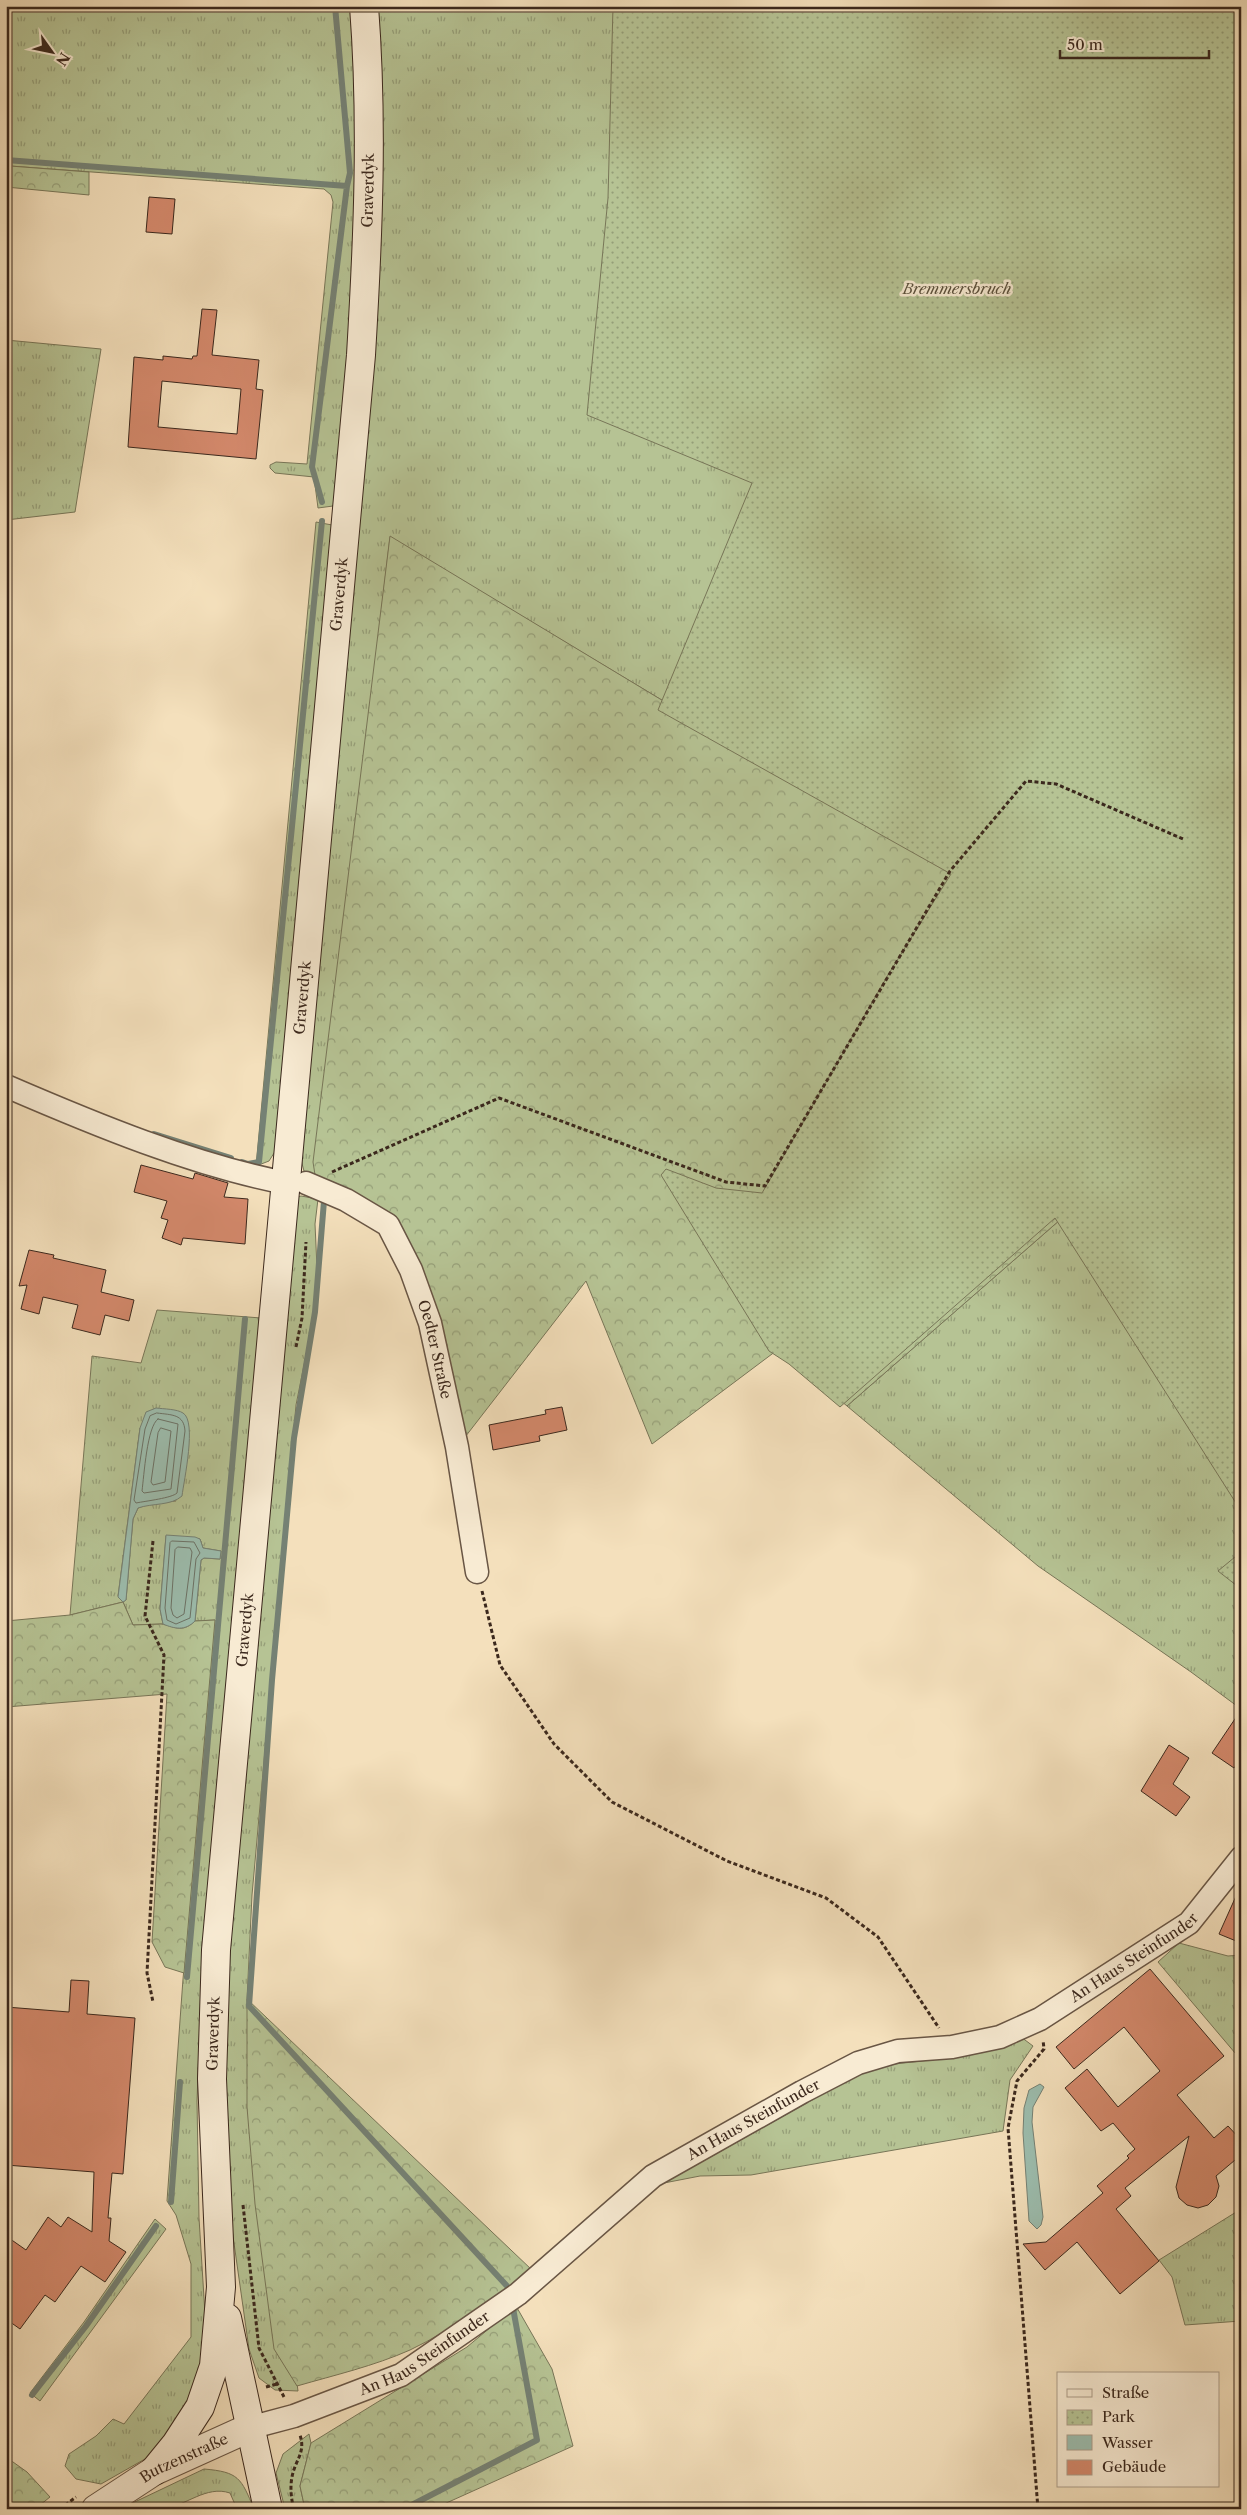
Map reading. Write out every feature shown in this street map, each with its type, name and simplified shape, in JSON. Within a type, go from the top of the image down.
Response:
[{"type":"main road","name":"Graverdyk","points":[[221,2287],[212,2079],[216,1950],[296,1183],[361,355],[369,231],[370,148],[369,71],[364,6]]},
{"type":"main road","points":[[221,2287],[249,2428],[268,2509]]},
{"type":"main road","points":[[154,2471],[176,2444],[200,2407],[214,2366],[221,2287]]},
{"type":"main road","name":"Butzenstraße","points":[[96,2509],[154,2471],[249,2428]]},
{"type":"street","points":[[6,1086],[86,1120],[244,1175],[296,1183]]},
{"type":"street","name":"Oedter Straße","points":[[296,1183],[346,1200],[388,1225],[411,1270],[432,1333],[457,1447],[477,1572]]},
{"type":"street","name":"An Haus Steinfunder","points":[[249,2428],[286,2418],[401,2375],[518,2294],[653,2176],[802,2092],[858,2063],[898,2051],[952,2047],[1000,2036],[1040,2019],[1189,1923],[1241,1858]]},
{"type":"path","points":[[296,1183],[499,1098],[726,1182],[765,1186],[950,870],[1026,781],[1056,784],[1183,839]]},
{"type":"path","points":[[295,1352],[302,1318],[306,1238]]},
{"type":"path","points":[[153,1541],[145,1616],[164,1655],[147,1963],[153,2002]]},
{"type":"path","points":[[477,1572],[500,1665],[554,1744],[605,1796],[612,1802],[727,1861],[826,1898],[878,1937],[952,2047]]},
{"type":"path","points":[[1038,2509],[1008,2128],[1017,2081],[1044,2049],[1040,2019]]},
{"type":"path","points":[[242,2197],[260,2348],[277,2384]]},
{"type":"path","points":[[286,2418],[304,2446],[292,2476],[294,2509]]},
{"type":"green space","points":[[6,6],[353,6],[358,201],[338,499],[333,506],[318,508],[314,477],[275,473],[270,468],[270,465],[276,462],[307,464],[333,202],[331,195],[324,189],[10,166],[6,169]]},
{"type":"green space","points":[[375,6],[1241,6],[762,478],[670,705],[390,537],[315,1176],[304,1171],[299,1152]]},
{"type":"green space","name":"Bremmersbruch","points":[[613,6],[1241,6],[1241,1511],[1055,1218],[840,1407],[789,1364],[769,1351],[661,1175],[666,1169],[716,1188],[762,1193],[888,975],[951,874],[658,710],[752,483],[587,415],[608,198]]},
{"type":"green space","points":[[10,166],[89,172],[89,195],[6,187],[6,169]]},
{"type":"green space","points":[[1136,311],[1061,1219],[847,1406],[796,1363],[776,1351],[652,1444],[586,1281],[462,1441],[388,1212],[333,1182],[318,1194],[313,1162],[390,536],[670,705]]},
{"type":"green space","points":[[6,340],[101,349],[75,512],[6,520]]},
{"type":"green space","points":[[316,522],[332,525],[276,1150],[269,1161],[256,1166]]},
{"type":"green space","points":[[301,1196],[318,1199],[315,1224],[317,1268],[314,1315],[296,1405],[252,1895],[247,1999],[298,2391],[275,2390],[259,2378],[249,2349],[230,2215],[224,2118],[225,1993],[293,1198]]},
{"type":"green space","points":[[1061,1219],[1241,1500],[1241,1709],[1038,1566],[847,1406]]},
{"type":"green space","points":[[157,1310],[261,1318],[201,1992],[197,2101],[199,2218],[207,2346],[193,2405],[152,2455],[101,2484],[76,2479],[65,2466],[69,2454],[96,2436],[113,2419],[124,2424],[191,2337],[191,2264],[176,2215],[167,2201],[183,1979],[215,1620],[195,1621],[201,1560],[204,1558],[220,1559],[221,1551],[203,1548],[200,1539],[166,1536],[160,1609],[163,1624],[133,1625],[123,1602],[70,1615],[92,1356],[141,1363]],"holes":[[[140,1428],[176,1501],[149,1504],[138,1508],[133,1519],[126,1600],[123,1602],[118,1596]]]},
{"type":"green space","points":[[1241,1552],[1241,1589],[1218,1571]]},
{"type":"green space","points":[[123,1602],[133,1625],[161,1624],[182,1628],[195,1621],[215,1620],[184,1973],[165,1967],[152,1942],[167,1694],[6,1707],[6,1621],[70,1615]]},
{"type":"green space","points":[[1179,1943],[1228,1956],[1241,1955],[1241,2060],[1158,1962]]},
{"type":"green space","points":[[247,1999],[532,2270],[458,2323],[410,2350],[368,2366],[297,2386],[274,2349],[255,2204],[247,2107]]},
{"type":"green space","points":[[1021,2037],[1033,2046],[1010,2080],[1003,2131],[751,2175],[700,2176],[664,2183],[853,2077],[886,2065],[939,2059]]},
{"type":"green space","points":[[1241,2209],[1241,2321],[1185,2325],[1172,2277],[1159,2260]]},
{"type":"green space","points":[[155,2219],[166,2229],[40,2401],[30,2393],[84,2322]]},
{"type":"green space","points":[[516,2306],[552,2369],[573,2446],[433,2509],[305,2509],[300,2486],[311,2443],[467,2347]]},
{"type":"green space","points":[[309,2434],[311,2443],[300,2486],[305,2509],[285,2509],[276,2473],[283,2454]]},
{"type":"green space","points":[[6,2457],[27,2472],[50,2497],[35,2509],[6,2509]]},
{"type":"green space","points":[[204,2469],[225,2472],[237,2478],[246,2490],[254,2509],[237,2509],[230,2493],[221,2491],[204,2494],[163,2509],[120,2509]]},
{"type":"water","points":[[156,1408],[174,1410],[183,1413],[187,1418],[189,1439],[182,1496],[167,1503],[138,1508],[133,1519],[126,1600],[123,1602],[118,1597],[140,1428],[146,1412]]},
{"type":"water","points":[[166,1535],[195,1537],[200,1539],[203,1548],[221,1551],[220,1559],[204,1558],[201,1560],[195,1621],[184,1628],[163,1624],[160,1609]]},
{"type":"water","points":[[1040,2084],[1044,2087],[1033,2107],[1032,2122],[1043,2217],[1041,2225],[1037,2229],[1029,2221],[1023,2133],[1024,2108],[1029,2090]]},
{"type":"building","points":[[149,197],[175,199],[172,234],[146,232]]},
{"type":"building","points":[[202,309],[217,310],[212,355],[259,360],[256,389],[263,390],[256,459],[128,447],[134,357],[163,360],[163,356],[192,359],[193,356],[197,356]],"holes":[[[162,381],[241,389],[237,434],[158,427]]]},
{"type":"building","points":[[141,1165],[193,1179],[195,1173],[228,1183],[224,1197],[248,1199],[245,1244],[183,1238],[181,1245],[162,1238],[168,1220],[161,1218],[167,1201],[134,1192]]},
{"type":"building","points":[[29,1250],[54,1255],[53,1258],[106,1270],[101,1292],[134,1300],[129,1321],[105,1315],[100,1335],[72,1328],[78,1305],[43,1297],[39,1314],[21,1309],[27,1285],[19,1286]]},
{"type":"building","points":[[562,1407],[567,1430],[539,1436],[540,1441],[493,1450],[489,1425],[546,1414],[545,1410]]},
{"type":"building","points":[[1241,1710],[1241,1759],[1234,1768],[1212,1753]]},
{"type":"building","points":[[1169,1745],[1189,1758],[1173,1784],[1190,1797],[1176,1816],[1141,1791]]},
{"type":"building","points":[[1241,1885],[1241,1943],[1219,1934]]},
{"type":"building","points":[[1150,1969],[1224,2056],[1177,2095],[1214,2138],[1228,2126],[1241,2140],[1241,2155],[1216,2176],[1219,2186],[1216,2197],[1208,2205],[1198,2208],[1187,2205],[1179,2198],[1176,2187],[1189,2136],[1125,2188],[1131,2196],[1116,2209],[1159,2261],[1120,2294],[1077,2242],[1045,2270],[1023,2244],[1046,2242],[1103,2193],[1097,2186],[1129,2158],[1127,2156],[1135,2149],[1113,2123],[1101,2131],[1065,2088],[1087,2069],[1118,2107],[1160,2071],[1124,2027],[1074,2069],[1056,2047]]},
{"type":"building","points":[[71,1980],[89,1981],[87,2014],[135,2018],[123,2174],[112,2173],[108,2218],[111,2218],[109,2241],[126,2252],[105,2282],[81,2266],[55,2302],[45,2295],[20,2329],[6,2319],[6,2236],[26,2250],[48,2217],[61,2227],[68,2217],[92,2232],[94,2172],[6,2165],[6,2007],[69,2012]]},
{"type":"waterway","points":[[322,502],[312,467],[350,173],[335,6]]},
{"type":"waterway","points":[[6,160],[347,186]]},
{"type":"waterway","points":[[242,1162],[248,1164],[259,1162],[322,521]]},
{"type":"waterway","points":[[154,1134],[231,1158]]},
{"type":"waterway","points":[[324,1201],[315,1312],[294,1438],[272,1680],[249,2006],[507,2286]]},
{"type":"waterway","points":[[187,1977],[245,1319]]},
{"type":"waterway","points":[[171,2202],[180,2082]]},
{"type":"waterway","points":[[32,2395],[86,2326],[156,2226]]},
{"type":"waterway","points":[[404,2509],[537,2440],[513,2308]]}]
